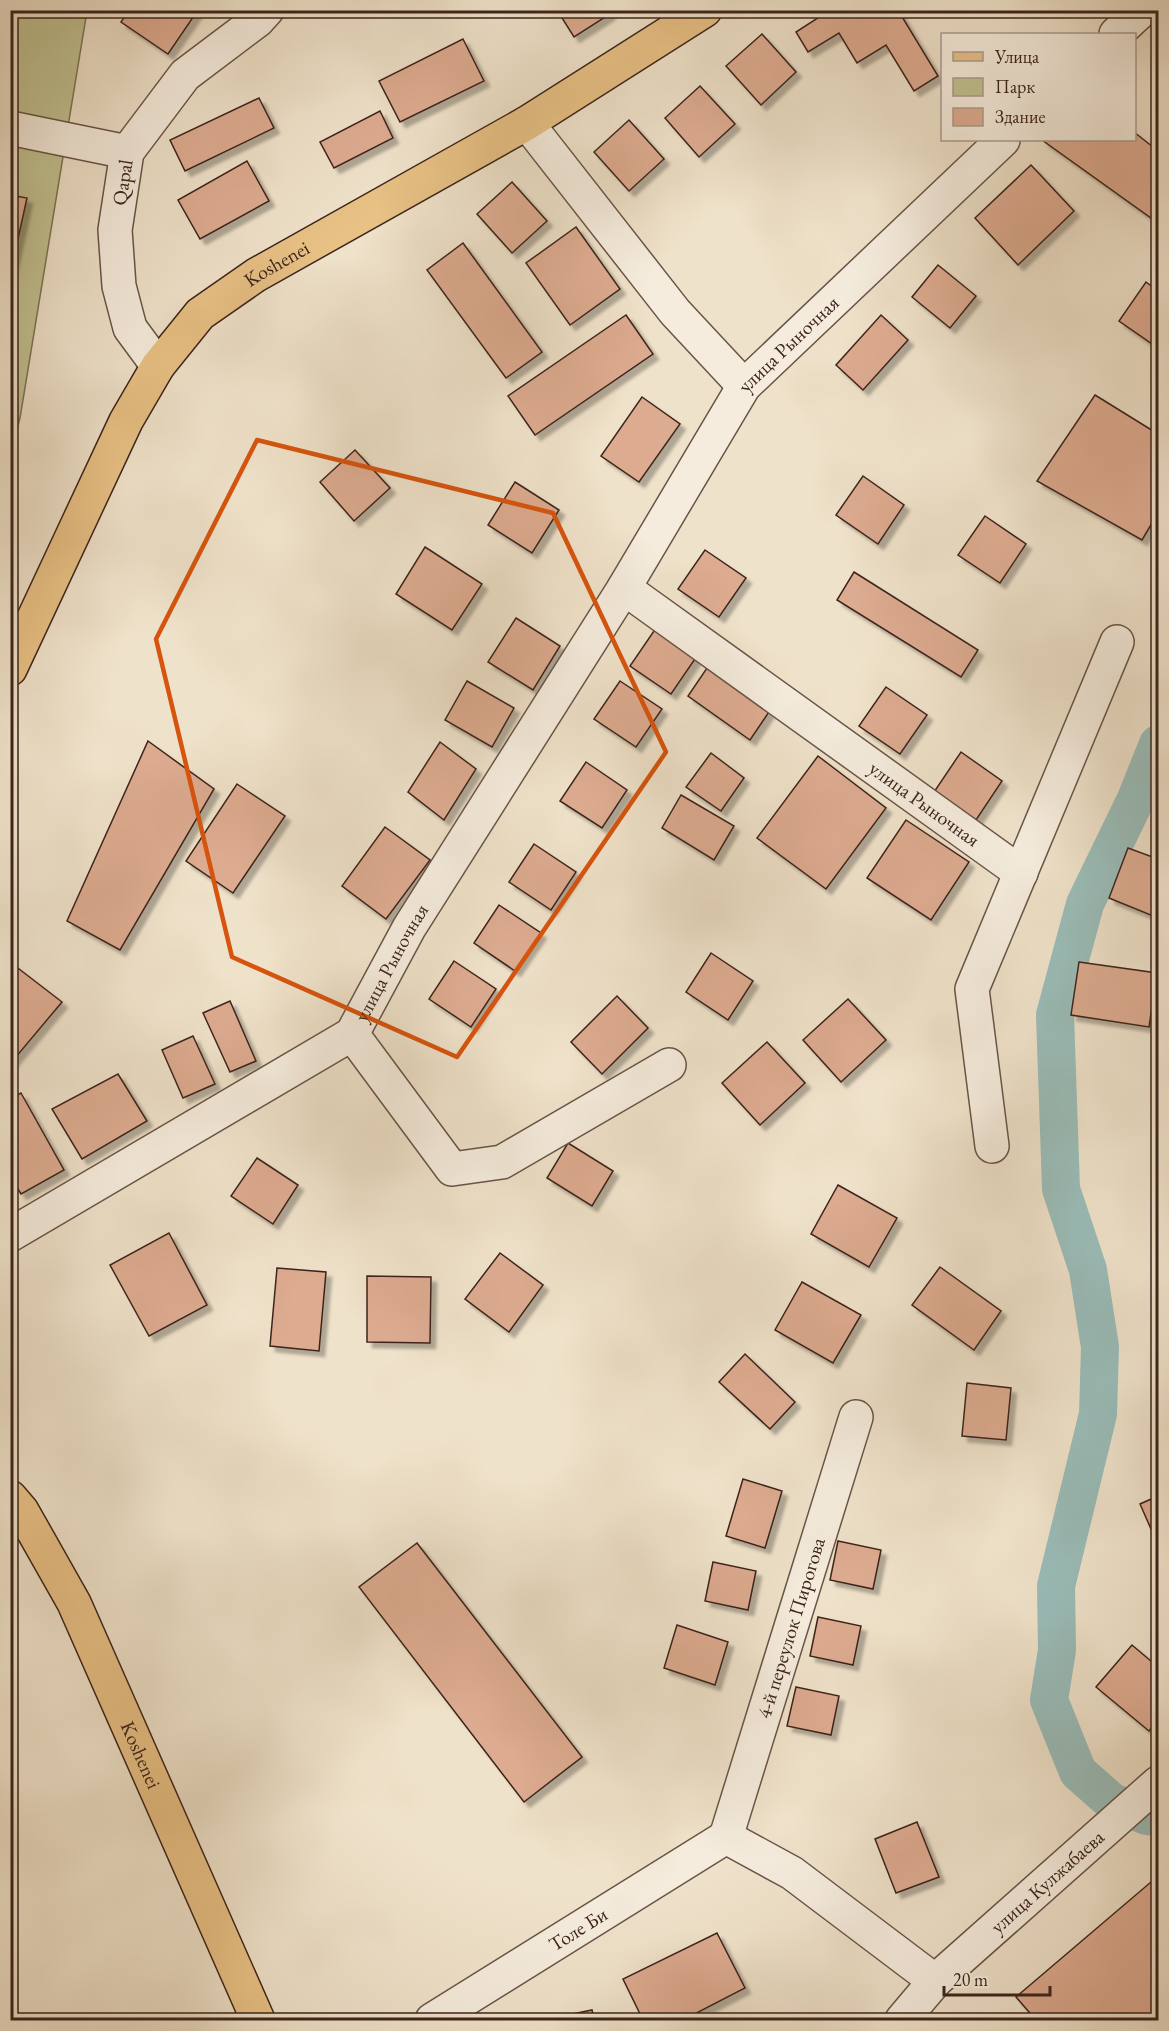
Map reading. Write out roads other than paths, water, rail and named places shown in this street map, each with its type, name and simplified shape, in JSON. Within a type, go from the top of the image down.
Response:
[{"type":"main road","name":"Koshenei","points":[[10,669],[126,421],[158,366],[200,314],[256,275],[527,123],[705,10]]},
{"type":"main road","name":"Koshenei","points":[[10,1497],[22,1511],[74,1603],[258,2020]]},
{"type":"street","name":"Qapal","points":[[158,366],[130,328],[119,286],[115,230],[127,152],[185,75],[258,20],[267,10]]},
{"type":"street","points":[[1117,33],[1142,10]]},
{"type":"street","points":[[527,123],[675,312],[744,386]]},
{"type":"street","points":[[10,128],[127,152]]},
{"type":"street","name":"улица Рыночная","points":[[10,1234],[352,1034],[409,928],[624,588],[744,386],[1002,141]]},
{"type":"street","name":"улица Рыночная","points":[[624,588],[1021,873]]},
{"type":"street","points":[[992,1146],[972,989],[1117,642]]},
{"type":"street","points":[[352,1034],[452,1169],[502,1162],[669,1065]]},
{"type":"street","name":"4-й переулок Пирогова","points":[[726,1837],[856,1417]]},
{"type":"street","name":"улица Кулжабаева","points":[[902,2020],[935,1981],[1158,1783]]},
{"type":"street","points":[[726,1837],[792,1873],[935,1981]]},
{"type":"street","name":"Толе Би","points":[[432,2020],[726,1837]]},
{"type":"waterway","points":[[1158,744],[1136,799],[1085,904],[1055,1015],[1061,1189],[1088,1270],[1100,1347],[1098,1414],[1056,1586],[1057,1650],[1049,1700],[1078,1772],[1112,1802],[1147,1816],[1158,1817]]}]
